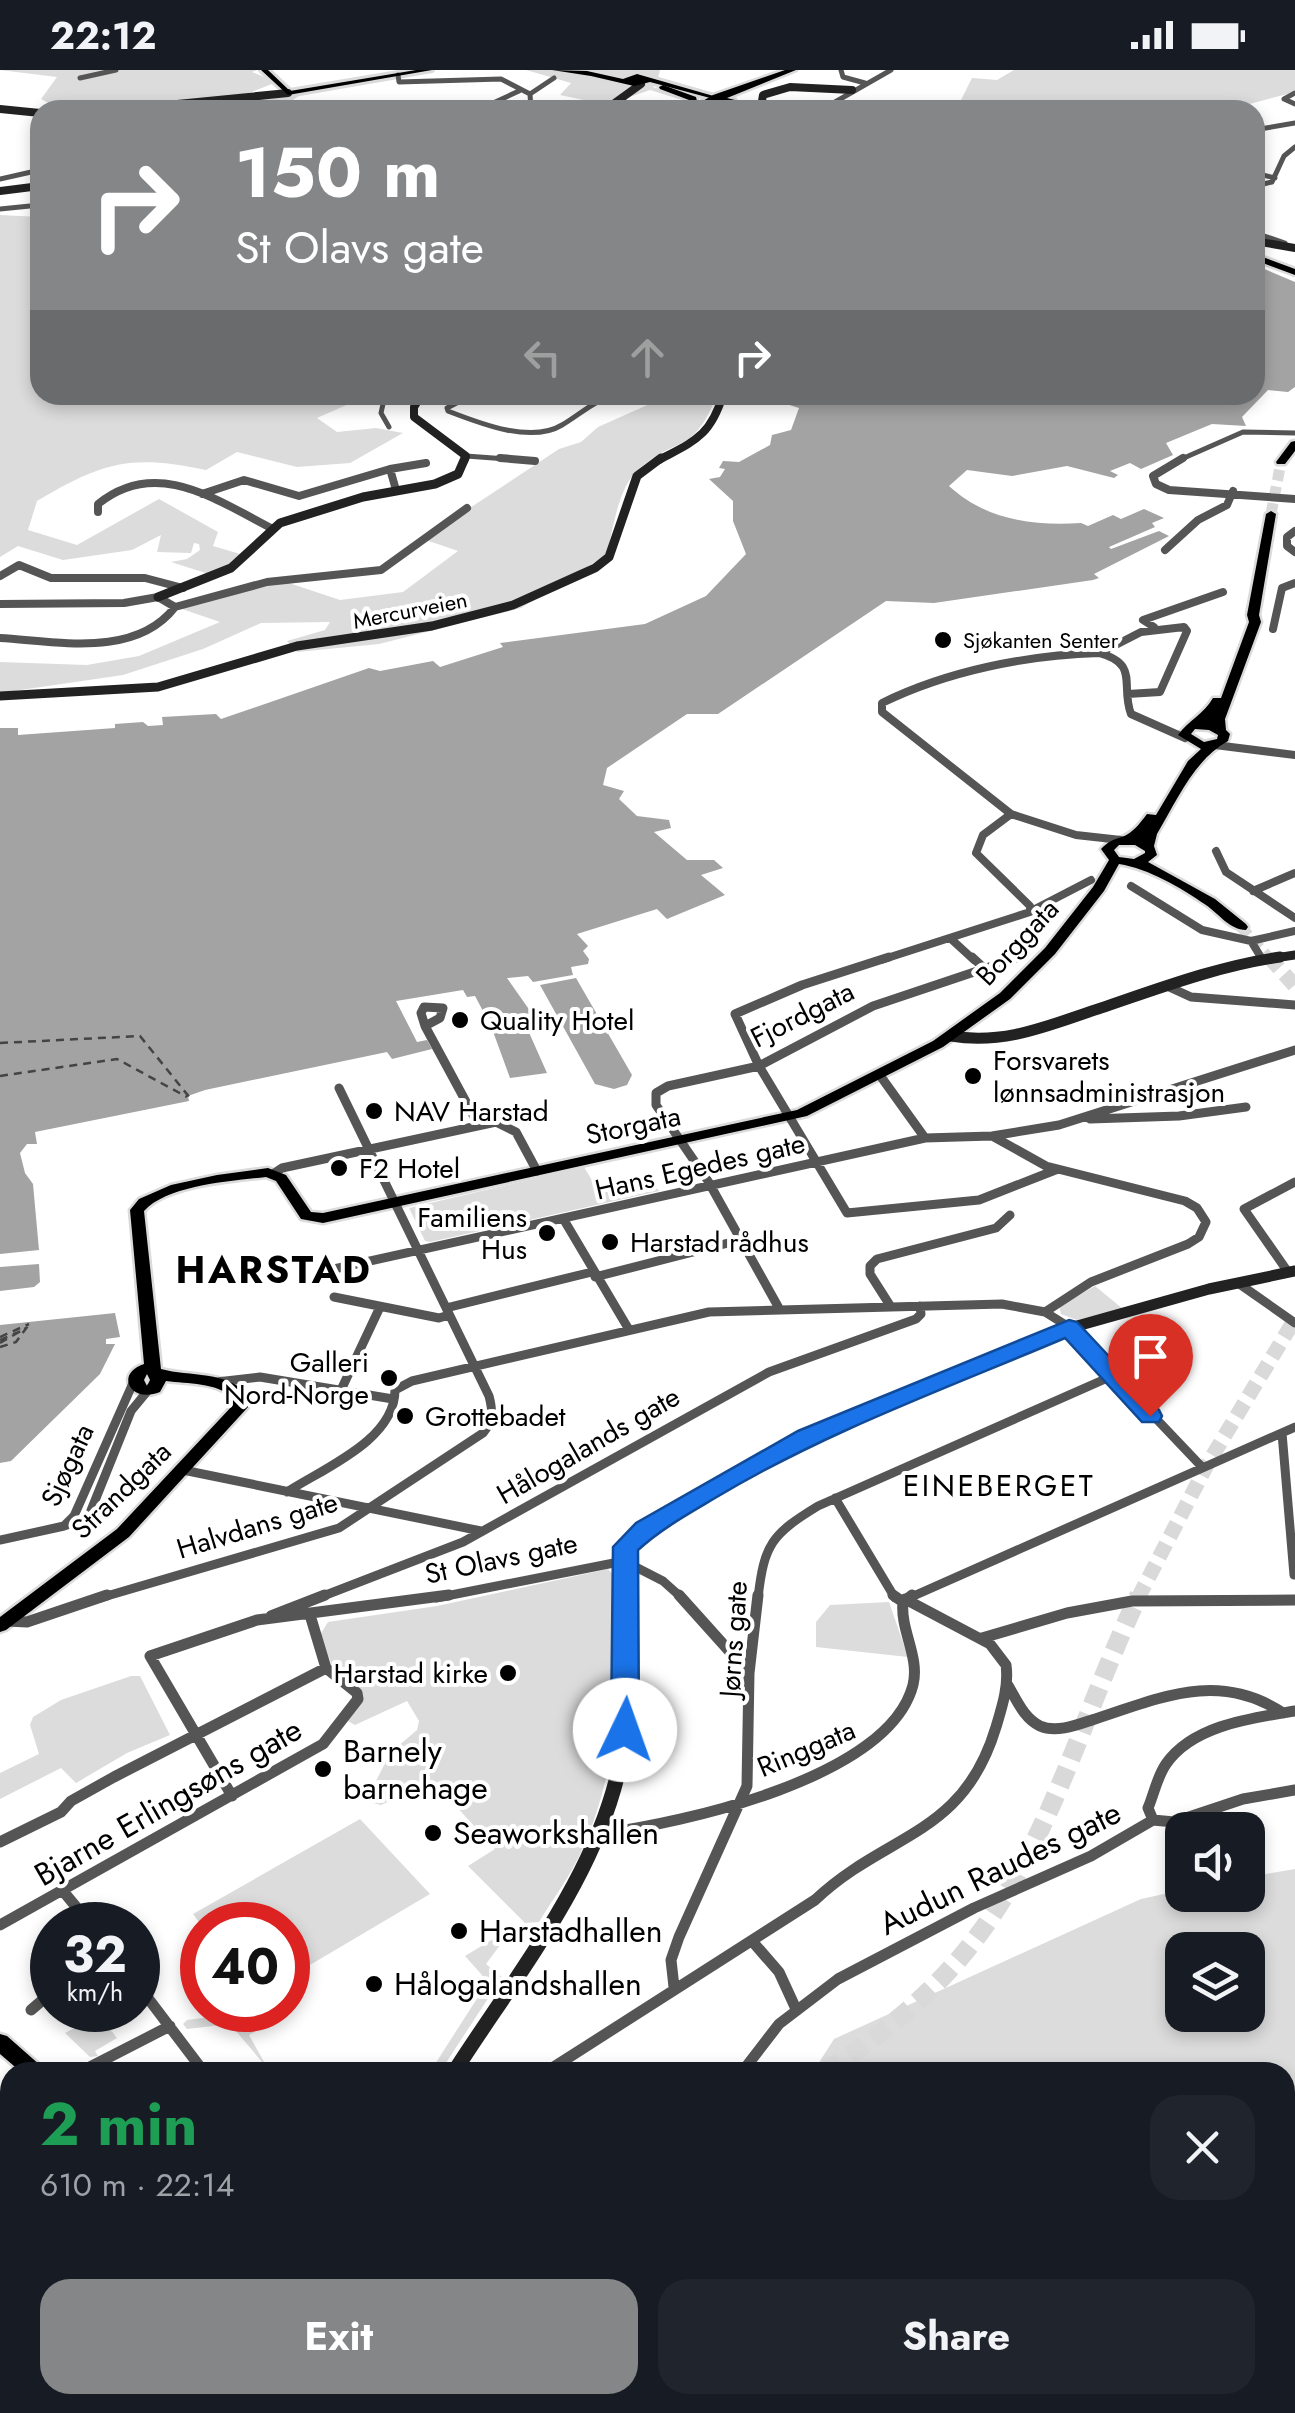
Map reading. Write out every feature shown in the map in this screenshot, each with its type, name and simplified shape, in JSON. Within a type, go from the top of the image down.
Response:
[{"type":"highway","points":[[724,100],[795,70]]},
{"type":"highway","points":[[663,87],[693,100]]},
{"type":"highway","points":[[1265,261],[1295,272]]},
{"type":"highway","points":[[1281,462],[1295,444]]},
{"type":"highway","points":[[1143,857],[1151,834],[1194,761],[1218,739],[1220,719],[1255,622],[1253,615],[1271,514]]},
{"type":"highway","points":[[1111,854],[1123,840],[1146,825],[1187,756],[1190,733],[1212,711],[1246,620],[1253,615]]},
{"type":"highway","points":[[1190,733],[1218,739]]},
{"type":"highway","points":[[1190,733],[1218,739]]},
{"type":"highway","points":[[1123,840],[1241,927]]},
{"type":"highway","points":[[1111,854],[1143,857]]},
{"type":"highway","name":"Borggata","points":[[967,1026],[1032,970],[1095,884],[1111,854]]},
{"type":"highway","name":"Borggata","points":[[1095,884],[1143,857]]},
{"type":"highway","name":"Storgata","points":[[273,1174],[286,1184],[311,1218],[396,1202],[790,1116],[967,1026]]},
{"type":"highway","name":"Sjøgata","points":[[148,1379],[136,1210],[146,1198],[179,1188],[273,1174]]},
{"type":"highway","points":[[148,1379],[216,1382],[238,1392],[240,1406],[226,1423]]},
{"type":"highway","points":[[148,1379],[226,1394],[232,1407],[226,1423]]},
{"type":"highway","name":"Strandgata","points":[[5,1620],[123,1533],[226,1423]]},
{"type":"highway","points":[[0,2042],[23,2062]]},
{"type":"main road","points":[[264,70],[293,92],[430,70]]},
{"type":"main road","points":[[555,74],[639,79],[703,100]]},
{"type":"main road","points":[[639,79],[663,87]]},
{"type":"street","points":[[80,78],[116,70]]},
{"type":"street","points":[[841,70],[843,77],[865,83]]},
{"type":"street","points":[[836,100],[891,70]]},
{"type":"street","points":[[530,94],[555,74]]},
{"type":"street","points":[[398,75],[400,82],[501,79],[530,94]]},
{"type":"street","points":[[615,100],[639,79]]},
{"type":"street","points":[[762,100],[762,95],[780,88],[852,90]]},
{"type":"street","points":[[500,100],[519,91]]},
{"type":"street","points":[[238,100],[293,92]]},
{"type":"street","points":[[1295,93],[1284,99],[1295,104]]},
{"type":"street","points":[[530,94],[530,100]]},
{"type":"street","points":[[0,110],[30,112]]},
{"type":"street","points":[[1265,128],[1295,123]]},
{"type":"street","points":[[1265,185],[1275,178],[1293,150]]},
{"type":"street","points":[[0,178],[30,172]]},
{"type":"street","points":[[1265,176],[1275,178]]},
{"type":"street","points":[[0,191],[30,187]]},
{"type":"street","points":[[0,209],[30,206]]},
{"type":"street","points":[[1265,236],[1295,247]]},
{"type":"street","points":[[1265,242],[1295,247]]},
{"type":"street","points":[[383,405],[381,413],[389,427]]},
{"type":"street","points":[[416,405],[413,410],[417,420],[466,456],[534,461]]},
{"type":"street","points":[[453,405],[448,411],[494,425],[542,431],[554,430],[592,405]]},
{"type":"street","name":"Mercurveien","points":[[0,696],[110,692],[174,684],[284,649],[408,630],[522,602],[595,568],[609,557],[637,476],[703,436],[715,421],[720,405]]},
{"type":"street","points":[[1295,433],[1243,432],[1168,464],[1153,476],[1156,484],[1170,490],[1295,499]]},
{"type":"street","points":[[0,604],[124,603],[158,597],[231,568],[271,528],[364,497],[447,480],[464,468],[466,456]]},
{"type":"street","points":[[202,494],[244,480],[298,496],[390,469],[426,463]]},
{"type":"street","points":[[390,469],[396,490]]},
{"type":"street","points":[[98,512],[104,496],[131,485],[174,483],[271,528]]},
{"type":"street","points":[[1164,550],[1201,518],[1227,505],[1233,492]]},
{"type":"street","points":[[0,638],[92,646],[157,623],[174,607],[267,582],[381,570],[467,508]]},
{"type":"street","points":[[1295,531],[1288,537],[1287,546],[1295,552]]},
{"type":"street","points":[[0,576],[19,565],[51,578],[145,578],[183,588]]},
{"type":"street","points":[[1273,629],[1282,588],[1295,583]]},
{"type":"street","points":[[1154,627],[1143,620],[1223,592]]},
{"type":"street","points":[[158,597],[174,607]]},
{"type":"street","points":[[1111,854],[1076,835],[1012,814],[892,722],[882,712],[882,703],[897,694],[991,667],[1102,652],[1132,634],[1154,627],[1184,627],[1187,636],[1160,692],[1128,694]]},
{"type":"street","points":[[1102,652],[1116,657],[1130,681],[1130,712],[1152,724],[1190,733]]},
{"type":"street","points":[[1218,739],[1295,755]]},
{"type":"street","points":[[1012,814],[980,838],[976,853],[1033,910]]},
{"type":"street","points":[[1076,835],[1123,840]]},
{"type":"street","points":[[1216,852],[1226,872],[1295,918]]},
{"type":"street","points":[[1253,891],[1295,874]]},
{"type":"street","points":[[1058,1169],[979,1200],[847,1213],[759,1066],[735,1014],[802,985],[1033,910],[1095,884]]},
{"type":"street","points":[[1131,886],[1202,930],[1251,940],[1295,931]]},
{"type":"street","points":[[950,938],[985,968]]},
{"type":"street","points":[[1251,940],[1262,958]]},
{"type":"street","points":[[951,1036],[994,1040],[1232,964],[1295,955]]},
{"type":"street","name":"Fjordgata","points":[[680,1140],[656,1105],[656,1093],[668,1086],[759,1066],[873,1006],[1022,956]]},
{"type":"street","points":[[1167,986],[1191,997],[1295,1004]]},
{"type":"street","points":[[425,1026],[478,1124]]},
{"type":"street","points":[[967,1026],[994,1040]]},
{"type":"street","name":"Hans Egedes gate","points":[[334,1269],[925,1138],[992,1136],[1078,1119],[1295,1050]]},
{"type":"street","points":[[879,1074],[925,1138]]},
{"type":"street","points":[[339,1088],[476,1366]]},
{"type":"street","name":"Hans Egedes gate","points":[[1078,1119],[1179,1116],[1246,1107]]},
{"type":"street","points":[[273,1174],[282,1168],[496,1122],[510,1126],[537,1171]]},
{"type":"street","points":[[992,1136],[1058,1169],[1186,1202],[1203,1214],[1205,1229],[1199,1237],[1110,1275],[1044,1312]]},
{"type":"street","points":[[680,1140],[780,1310]]},
{"type":"street","points":[[460,2062],[599,1834],[615,1784],[625,1730],[624,1561],[626,1547],[634,1537],[766,1457],[1069,1327],[1291,1271],[1244,1209],[1295,1182]]},
{"type":"street","points":[[891,1307],[870,1274],[870,1266],[877,1259],[996,1228],[1010,1215]]},
{"type":"street","points":[[564,1220],[628,1328]]},
{"type":"street","points":[[334,1297],[439,1318],[448,1312],[740,1240]]},
{"type":"street","points":[[1238,1283],[1295,1324]]},
{"type":"street","points":[[287,1492],[380,1431],[395,1407],[399,1386],[694,1314],[920,1306],[1002,1304],[1044,1312],[1069,1327],[1202,1467]]},
{"type":"street","name":"Hålogalands gate","points":[[150,1656],[415,1563],[481,1531],[720,1396],[769,1372],[916,1318],[921,1314],[920,1306]]},
{"type":"street","points":[[341,1390],[380,1307]]},
{"type":"street","name":"Halvdans gate","points":[[5,1620],[27,1622],[178,1573],[340,1528],[483,1432],[492,1417],[490,1396],[476,1366]]},
{"type":"street","name":"Jørns gate","points":[[674,1987],[671,1960],[679,1937],[744,1797],[750,1731],[749,1673],[760,1575],[767,1548],[784,1527],[835,1498],[1112,1376]]},
{"type":"street","points":[[238,1392],[253,1377]]},
{"type":"street","points":[[216,1382],[253,1377],[394,1399]]},
{"type":"street","name":"Sjøgata","points":[[64,1526],[74,1516],[148,1379]]},
{"type":"street","name":"Sjøgata","points":[[64,1526],[88,1518],[148,1379]]},
{"type":"street","points":[[904,1601],[1050,1531],[1295,1427]]},
{"type":"street","points":[[1282,1433],[1294,1576]]},
{"type":"street","points":[[183,1470],[481,1531]]},
{"type":"street","name":"Ringgata","points":[[599,1834],[632,1830],[744,1797],[854,1758],[888,1729],[907,1700],[915,1670],[902,1616],[904,1601],[894,1597],[835,1498]]},
{"type":"street","points":[[0,1540],[64,1526]]},
{"type":"street","points":[[624,1561],[649,1570],[688,1599],[717,1642],[749,1673]]},
{"type":"street","name":"St Olavs gate","points":[[310,1616],[470,1592],[624,1561]]},
{"type":"street","points":[[982,1638],[1093,1605],[1156,1600],[1252,1604],[1295,1600]]},
{"type":"street","points":[[561,2062],[816,1900],[838,1878],[942,1818],[980,1770],[1007,1684],[1005,1662],[982,1638],[904,1601]]},
{"type":"street","points":[[0,1842],[60,1812],[71,1801],[114,1776],[326,1668],[310,1616]]},
{"type":"street","name":"Hålogalands gate","points":[[269,1617],[310,1616]]},
{"type":"street","points":[[150,1656],[232,1796]]},
{"type":"street","name":"Bjarne Erlingsøns gate","points":[[0,1925],[322,1744],[355,1707],[357,1693],[326,1668]]},
{"type":"street","points":[[1007,1684],[1026,1716],[1047,1728],[1078,1724],[1195,1690],[1251,1696],[1289,1712]]},
{"type":"street","points":[[1153,1820],[1148,1808],[1159,1779],[1169,1759],[1180,1750],[1218,1730],[1289,1712]]},
{"type":"street","name":"Audun Raudes gate","points":[[750,2062],[779,2024],[796,2010],[850,1973],[974,1908],[1091,1856],[1153,1820],[1174,1822],[1242,1799],[1295,1790]]},
{"type":"street","points":[[63,1890],[73,1902]]},
{"type":"street","points":[[752,1941],[772,1958],[786,1980],[796,2010]]},
{"type":"street","points":[[160,2013],[197,2062]]},
{"type":"street","points":[[101,2062],[170,2026]]},
{"type":"shaded area","points":[[0,70],[257,70],[252,72],[277,82],[234,99],[270,99],[304,92],[293,100],[41,99],[57,77]]},
{"type":"shaded area","points":[[526,70],[660,70],[658,78],[676,84],[657,80],[653,87],[683,97],[650,90],[621,100],[584,100],[560,95],[571,83]]},
{"type":"shaded area","points":[[1014,70],[1295,70],[1295,92],[1265,100],[961,100],[972,78],[997,80]]},
{"type":"shaded area","points":[[0,215],[30,216],[30,405],[346,405],[317,418],[337,432],[376,428],[403,433],[350,463],[297,467],[237,452],[206,470],[157,463],[118,465],[81,477],[37,501],[28,530],[77,545],[159,499],[218,532],[213,546],[247,556],[215,576],[171,562],[187,559],[200,550],[199,544],[194,543],[191,553],[157,552],[161,535],[132,550],[63,560],[18,546],[0,557]]},
{"type":"shaded area","points":[[1265,269],[1295,282],[1295,387],[1288,392],[1265,393]]},
{"type":"shaded area","points":[[648,405],[712,405],[692,436],[632,476],[621,497],[606,555],[521,608],[379,644],[297,652],[287,641],[325,630],[330,622],[261,623],[203,649],[123,675],[0,693],[0,662],[87,665],[139,656],[220,622],[179,608],[280,580],[340,600],[403,592],[458,551],[423,539],[559,449],[581,442],[598,427]]},
{"type":"shaded area","points":[[790,405],[1254,405],[1242,417],[1246,426],[1212,424],[1166,443],[1173,455],[1141,469],[1130,463],[1110,471],[1118,475],[1114,478],[1067,466],[1012,476],[967,470],[949,486],[978,507],[994,513],[1028,522],[1088,526],[1113,515],[1121,519],[1144,509],[1164,518],[1152,523],[1155,527],[1109,547],[1159,531],[1169,536],[1094,574],[1099,578],[1093,580],[934,603],[886,601],[718,714],[687,714],[607,768],[603,785],[624,791],[619,799],[637,816],[669,820],[671,828],[654,832],[687,860],[714,860],[723,868],[701,875],[725,895],[667,919],[657,909],[577,934],[588,946],[583,951],[589,959],[588,964],[571,967],[573,975],[533,982],[528,976],[507,978],[533,1015],[523,1019],[547,1073],[510,1078],[475,996],[467,997],[463,990],[396,1001],[417,1042],[427,1040],[432,1049],[392,1059],[387,1052],[205,1090],[188,1096],[189,1101],[35,1132],[37,1144],[27,1144],[20,1153],[25,1173],[33,1184],[39,1250],[0,1254],[0,728],[18,728],[18,735],[115,728],[115,724],[143,722],[148,726],[163,725],[162,717],[216,714],[221,719],[369,668],[380,671],[433,661],[440,667],[503,647],[500,643],[645,624],[706,596],[746,554],[733,521],[733,501],[709,479],[720,477],[725,469],[719,468],[723,461],[739,462],[770,445],[772,435],[791,430],[799,408]]},
{"type":"shaded area","points":[[576,978],[632,1075],[627,1085],[614,1089],[595,1084],[540,985]]},
{"type":"shaded area","points":[[584,1167],[595,1185],[618,1180],[629,1190],[655,1185],[659,1191],[430,1242],[425,1241],[409,1208]]},
{"type":"shaded area","points":[[39,1264],[40,1282],[34,1287],[0,1291],[0,1267]]},
{"type":"shaded area","points":[[1095,1286],[1123,1309],[1077,1320],[1061,1314],[1059,1306]]},
{"type":"shaded area","points":[[115,1313],[120,1337],[106,1339],[106,1344],[115,1344],[100,1374],[11,1461],[0,1463],[0,1325]]},
{"type":"shaded area","points":[[608,1569],[616,1578],[618,1648],[615,1716],[605,1783],[573,1869],[539,1922],[525,1923],[468,1866],[495,1849],[434,1782],[381,1805],[366,1801],[390,1753],[417,1730],[419,1721],[407,1701],[355,1725],[348,1721],[362,1698],[333,1668],[320,1635],[328,1622],[437,1606]]},
{"type":"shaded area","points":[[889,1602],[908,1657],[816,1647],[816,1622],[830,1605]]},
{"type":"shaded area","points":[[140,1676],[170,1735],[127,1753],[76,1783],[61,1768],[0,1799],[0,1773],[39,1754],[30,1725],[33,1717],[61,1700]]},
{"type":"shaded area","points":[[360,1819],[430,1894],[310,1965],[310,1902],[214,1902]]},
{"type":"shaded area","points":[[1295,1869],[1295,2062],[819,2062],[834,2039],[1141,1899],[1165,1894],[1165,1912],[1265,1912],[1265,1874]]},
{"type":"shaded area","points":[[503,1933],[506,1937],[486,1964],[502,1977],[447,2062],[436,2062],[485,1986],[482,1975],[465,1956]]},
{"type":"shaded area","points":[[112,2032],[117,2038],[95,2051],[98,2056],[90,2057],[65,2033]]},
{"type":"shaded area","points":[[237,2032],[254,2032],[249,2035],[262,2062]]},
{"type":"ferry route","points":[[0,1043],[140,1036],[190,1098]]},
{"type":"ferry route","points":[[0,1076],[117,1059],[187,1097]]},
{"type":"ferry route","points":[[0,1347],[16,1342],[30,1323]]},
{"type":"ferry route","points":[[0,1337],[29,1324]]},
{"type":"ferry route","points":[[20,1331],[26,1328]]},
{"type":"ferry route","points":[[0,1340],[20,1331]]},
{"type":"ferry route","points":[[0,1343],[20,1331]]},
{"type":"tunnel","points":[[1271,514],[1281,462]]},
{"type":"tunnel","points":[[1241,927],[1271,960]]},
{"type":"tunnel","points":[[1269,957],[1295,986]]},
{"type":"tunnel","points":[[1138,1598],[1207,1465],[1295,1319]]},
{"type":"tunnel","points":[[839,2062],[920,1999],[954,1965],[998,1907],[1044,1821],[1139,1595]]},
{"type":"place","name":"Sjøkanten Senter","points":[[943,640]]},
{"type":"place","name":"Quality Hotel","points":[[460,1020]]},
{"type":"place","name":"Forsvarets lønnsadministrasjon","points":[[973,1076]]},
{"type":"place","name":"NAV Harstad","points":[[374,1111]]},
{"type":"place","name":"F2 Hotel","points":[[339,1168]]},
{"type":"place","name":"Familiens Hus","points":[[547,1233]]},
{"type":"place","name":"Harstad rådhus","points":[[610,1242]]},
{"type":"place","name":"Galleri Nord-Norge","points":[[389,1378]]},
{"type":"place","name":"Grottebadet","points":[[405,1416]]},
{"type":"place","name":"Harstad kirke","points":[[508,1673]]},
{"type":"place","name":"Barnely barnehage","points":[[323,1769]]},
{"type":"place","name":"Seaworkshallen","points":[[433,1833]]},
{"type":"place","name":"Harstadhallen","points":[[459,1931]]},
{"type":"place","name":"Hålogalandshallen","points":[[374,1984]]},
{"type":"district","name":"HARSTAD","points":[[274,1270]]},
{"type":"district","name":"EINEBERGET","points":[[999,1486]]},
{"type":"route","points":[[625,1730],[626,1547],[645,1529],[734,1475],[807,1437],[1069,1327],[1150,1416]]}]
